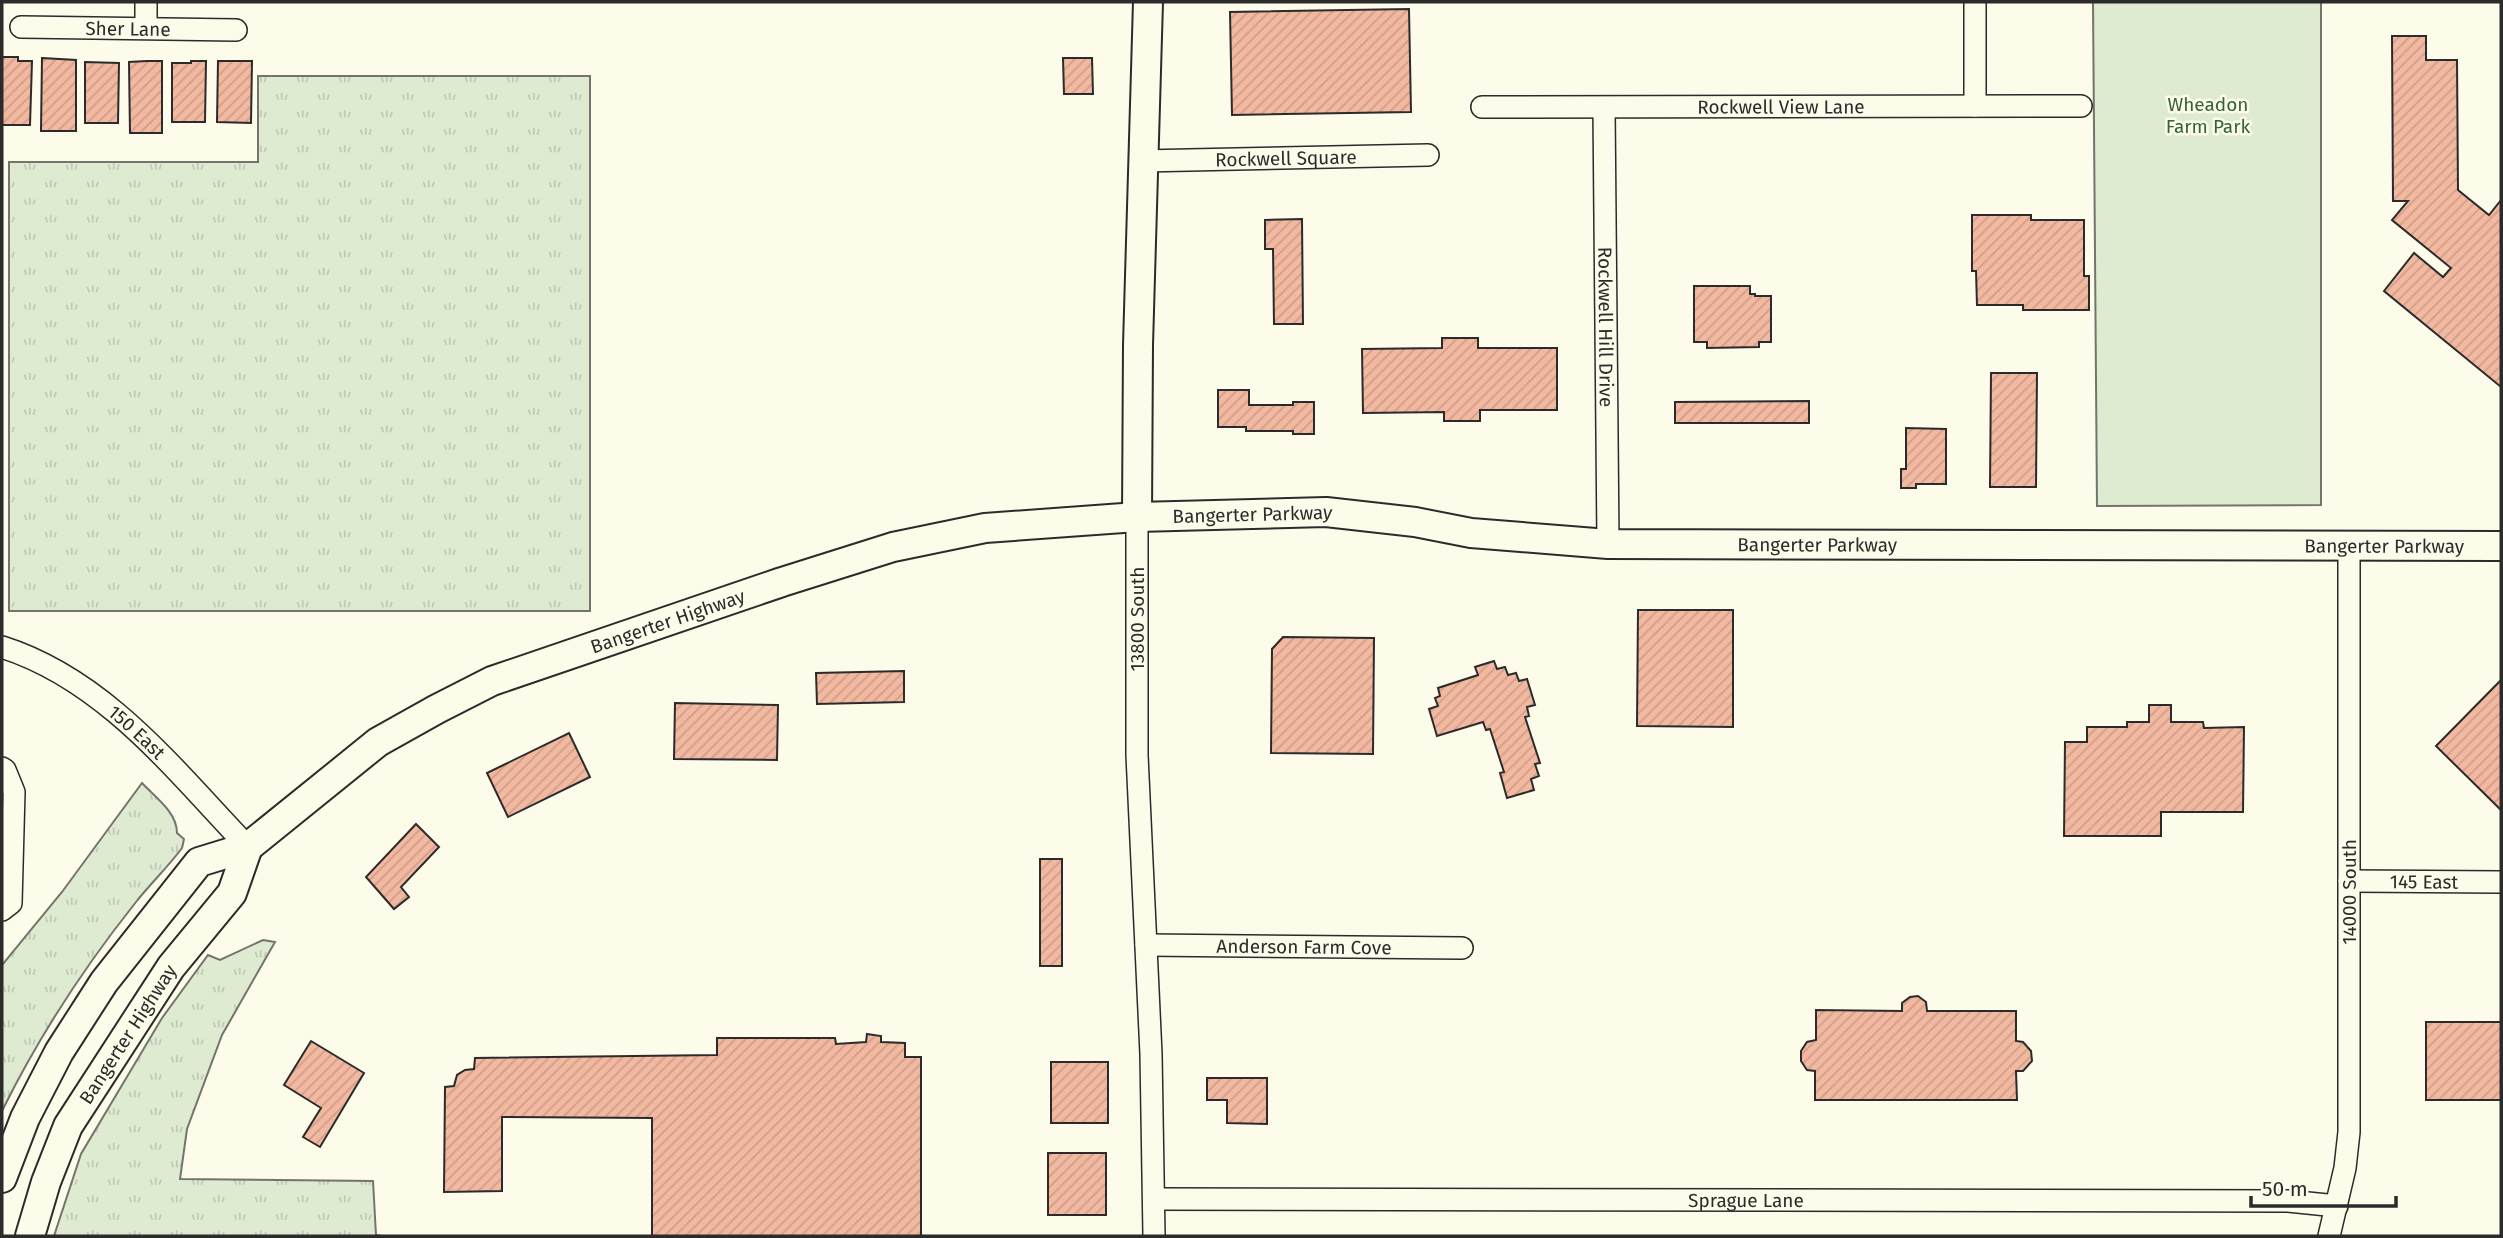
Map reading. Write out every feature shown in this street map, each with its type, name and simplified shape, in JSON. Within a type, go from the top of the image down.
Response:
[{"type":"main road","name":"13800 South","points":[[1137,517],[1142,160],[1148,2]]},
{"type":"main road","name":"Bangerter Parkway","points":[[1137,517],[1326,512],[1415,522],[1471,533],[1608,544],[2501,546]]},
{"type":"main road","name":"Bangerter Highway","points":[[2,1178],[25,1118],[59,1052],[104,982],[199,862],[248,847],[378,743],[492,681],[769,586],[893,547],[985,528],[1137,517]]},
{"type":"main road","name":"Bangerter Highway","points":[[30,1236],[46,1182],[68,1126],[171,967],[232,893],[248,847]]},
{"type":"street","points":[[146,2],[146,28]]},
{"type":"street","points":[[1975,2],[1975,106]]},
{"type":"street","name":"Sher Lane","points":[[21,27],[236,30]]},
{"type":"street","name":"Rockwell View Lane","points":[[1482,107],[2081,106]]},
{"type":"street","name":"Rockwell Hill Drive","points":[[1604,108],[1608,544]]},
{"type":"street","name":"Rockwell Square","points":[[1142,160],[1428,155]]},
{"type":"street","name":"13800 South","points":[[1137,517],[1137,755],[1146,945],[1154,1236]]},
{"type":"street","name":"14000 South","points":[[2329,1236],[2345,1168],[2348,1132],[2349,545]]},
{"type":"street","name":"150 East","points":[[2,647],[47,666],[109,706],[248,847]]},
{"type":"street","points":[[2,768],[14,792],[6,906]]},
{"type":"street","name":"145 East","points":[[2349,881],[2501,881]]},
{"type":"street","name":"Anderson Farm Cove","points":[[1146,945],[1462,948]]},
{"type":"street","name":"Sprague Lane","points":[[1154,1199],[2274,1201],[2337,1206]]},
{"type":"green space","name":"Wheadon Farm Park","points":[[2093,2],[2321,2],[2321,505],[2097,506]]},
{"type":"green space","points":[[258,76],[590,76],[590,611],[9,611],[9,162],[258,162]]},
{"type":"green space","points":[[142,783],[159,799],[173,818],[177,833],[184,839],[182,848],[136,902],[81,976],[31,1056],[2,1111],[2,965],[62,892]]},
{"type":"green space","points":[[263,940],[275,942],[222,1035],[187,1129],[180,1179],[373,1181],[376,1235],[383,1236],[54,1236],[81,1154],[162,1018],[208,955],[220,960]]},
{"type":"building","points":[[1409,9],[1411,112],[1232,115],[1230,12]]},
{"type":"building","points":[[2392,36],[2426,36],[2426,60],[2457,60],[2458,190],[2489,215],[2501,200],[2501,387],[2384,291],[2414,253],[2443,277],[2451,268],[2392,220],[2408,201],[2393,201]]},
{"type":"building","points":[[2,57],[18,57],[18,61],[32,61],[30,125],[2,125]]},
{"type":"building","points":[[42,58],[76,60],[76,131],[41,131]]},
{"type":"building","points":[[1063,58],[1092,58],[1093,94],[1064,94]]},
{"type":"building","points":[[162,61],[162,133],[130,133],[129,62]]},
{"type":"building","points":[[206,61],[205,122],[172,122],[172,63]]},
{"type":"building","points":[[218,61],[252,61],[251,123],[217,122]]},
{"type":"building","points":[[85,62],[119,63],[118,123],[85,123]]},
{"type":"building","points":[[1972,215],[2031,215],[2031,220],[2084,220],[2084,276],[2089,276],[2089,310],[2023,310],[2023,305],[1977,305],[1976,271],[1972,271]]},
{"type":"building","points":[[1302,219],[1303,324],[1274,324],[1273,249],[1265,249],[1265,220]]},
{"type":"building","points":[[1694,286],[1750,286],[1750,294],[1771,296],[1771,342],[1759,342],[1759,347],[1707,348],[1707,342],[1694,342]]},
{"type":"building","points":[[1442,338],[1478,338],[1478,348],[1557,348],[1557,410],[1480,410],[1480,421],[1444,421],[1444,412],[1363,413],[1362,349],[1442,348]]},
{"type":"building","points":[[1991,373],[2037,373],[2036,487],[1990,487]]},
{"type":"building","points":[[1218,390],[1249,390],[1249,405],[1314,402],[1314,434],[1218,427]]},
{"type":"building","points":[[1809,401],[1809,423],[1675,423],[1675,402]]},
{"type":"building","points":[[1906,428],[1946,429],[1946,484],[1916,484],[1916,488],[1901,488],[1901,469],[1906,469]]},
{"type":"building","points":[[1638,610],[1733,610],[1733,727],[1637,726]]},
{"type":"building","points":[[1283,637],[1374,638],[1373,754],[1271,753],[1272,649]]},
{"type":"building","points":[[1494,661],[1497,669],[1505,667],[1508,675],[1516,673],[1519,681],[1527,679],[1535,705],[1527,707],[1529,716],[1525,717],[1540,763],[1535,764],[1539,776],[1531,779],[1534,790],[1507,798],[1500,773],[1504,772],[1490,729],[1486,730],[1483,722],[1437,736],[1429,709],[1438,706],[1435,698],[1440,696],[1438,688],[1478,675],[1475,667]]},
{"type":"building","points":[[904,671],[904,702],[817,704],[816,673]]},
{"type":"building","points":[[2501,680],[2501,810],[2436,746]]},
{"type":"building","points":[[675,703],[778,705],[777,760],[674,759]]},
{"type":"building","points":[[2149,705],[2171,705],[2171,722],[2203,722],[2204,728],[2244,727],[2243,812],[2161,812],[2161,836],[2064,836],[2065,742],[2087,742],[2087,727],[2127,727],[2127,722],[2149,722]]},
{"type":"building","points":[[569,733],[590,777],[508,817],[487,773]]},
{"type":"building","points":[[416,824],[439,847],[401,887],[409,897],[394,909],[366,877]]},
{"type":"building","points":[[1040,859],[1062,859],[1062,966],[1040,966]]},
{"type":"building","points":[[1918,996],[1926,1002],[1927,1011],[2016,1011],[2016,1041],[2023,1042],[2031,1051],[2032,1061],[2023,1071],[2016,1071],[2017,1100],[1815,1100],[1815,1071],[1807,1070],[1801,1061],[1801,1051],[1807,1042],[1816,1040],[1816,1010],[1902,1011],[1902,1003],[1910,997]]},
{"type":"building","points":[[2426,1022],[2501,1022],[2501,1100],[2426,1100]]},
{"type":"building","points":[[867,1034],[881,1036],[881,1042],[905,1043],[905,1057],[921,1057],[921,1236],[652,1236],[652,1118],[502,1117],[502,1191],[444,1192],[445,1087],[454,1086],[457,1075],[465,1070],[474,1069],[475,1058],[717,1055],[717,1038],[835,1038],[836,1044],[866,1042]]},
{"type":"building","points":[[311,1041],[364,1073],[320,1147],[303,1137],[321,1108],[284,1085]]},
{"type":"building","points":[[1051,1062],[1108,1062],[1108,1123],[1051,1123]]},
{"type":"building","points":[[1207,1078],[1267,1078],[1267,1124],[1227,1123],[1227,1100],[1207,1100]]},
{"type":"building","points":[[1048,1153],[1106,1153],[1106,1215],[1048,1215]]}]
